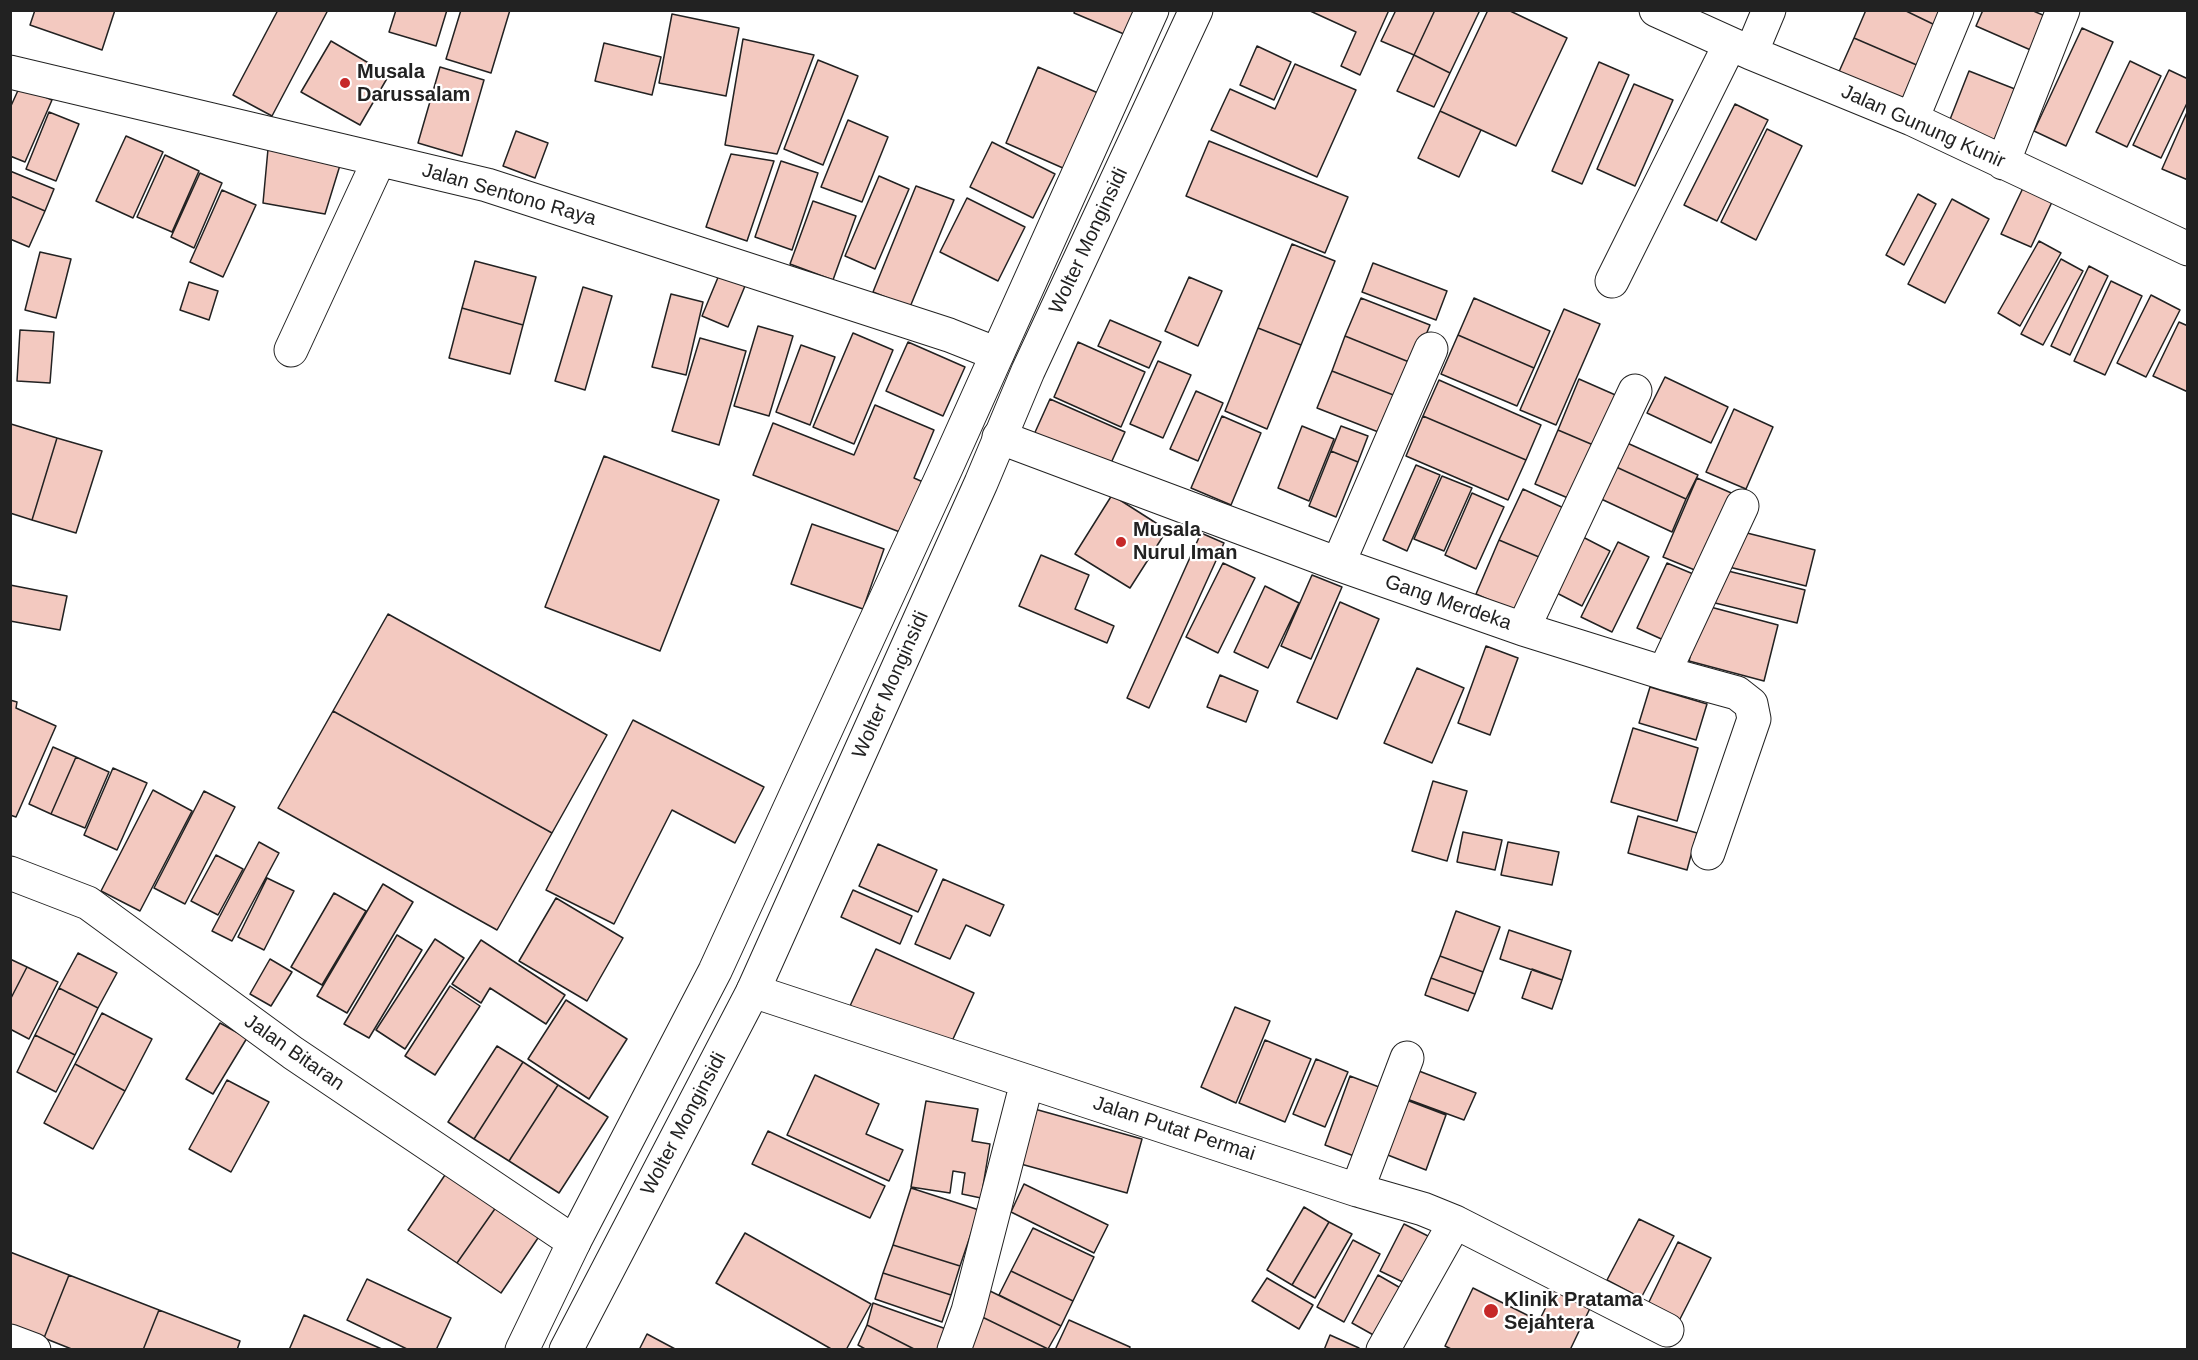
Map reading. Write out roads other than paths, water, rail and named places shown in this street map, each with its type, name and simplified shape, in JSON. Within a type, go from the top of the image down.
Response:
[{"type":"street","name":"Wolter Monginsidi","points":[[522,1350],[574,1242],[715,971],[946,468],[1152,10]]},
{"type":"street","name":"Wolter Monginsidi","points":[[566,1350],[753,992],[981,483],[999,437],[1196,10]]},
{"type":"street","name":"Jalan Gunung Kunir","points":[[1656,10],[1740,49],[1912,118],[2187,249]]},
{"type":"street","points":[[1612,281],[1740,49],[1769,10]]},
{"type":"street","points":[[1912,118],[1957,10]]},
{"type":"street","points":[[2003,163],[2063,10]]},
{"type":"street","name":"Jalan Sentono Raya","points":[[10,72],[487,185],[949,335],[997,354]]},
{"type":"street","points":[[291,350],[380,160]]},
{"type":"street","points":[[1338,564],[1431,349]]},
{"type":"street","points":[[1523,629],[1635,391]]},
{"type":"street","name":"Gang Merdeka","points":[[999,437],[1338,564],[1523,629],[1737,693],[1751,704],[1754,718],[1707,853]]},
{"type":"street","points":[[946,468],[981,483]]},
{"type":"street","points":[[1664,673],[1742,506]]},
{"type":"street","name":"Jalan Bitaran","points":[[10,873],[87,903],[293,1053],[574,1242]]},
{"type":"street","name":"Jalan Putat Permai","points":[[753,992],[1357,1190],[1424,1209],[1455,1222],[1667,1330]]},
{"type":"street","points":[[1357,1190],[1407,1058]]},
{"type":"street","points":[[954,1350],[968,1311],[1027,1082]]},
{"type":"street","points":[[1383,1350],[1455,1222]]},
{"type":"street","points":[[10,1341],[34,1350]]},
{"type":"place","name":"Musala Darussalam","points":[[345,83]]},
{"type":"place","name":"Musala Nurul Iman","points":[[1121,542]]},
{"type":"place","name":"Klinik Pratama Sejahtera","points":[[1491,1311]]}]
